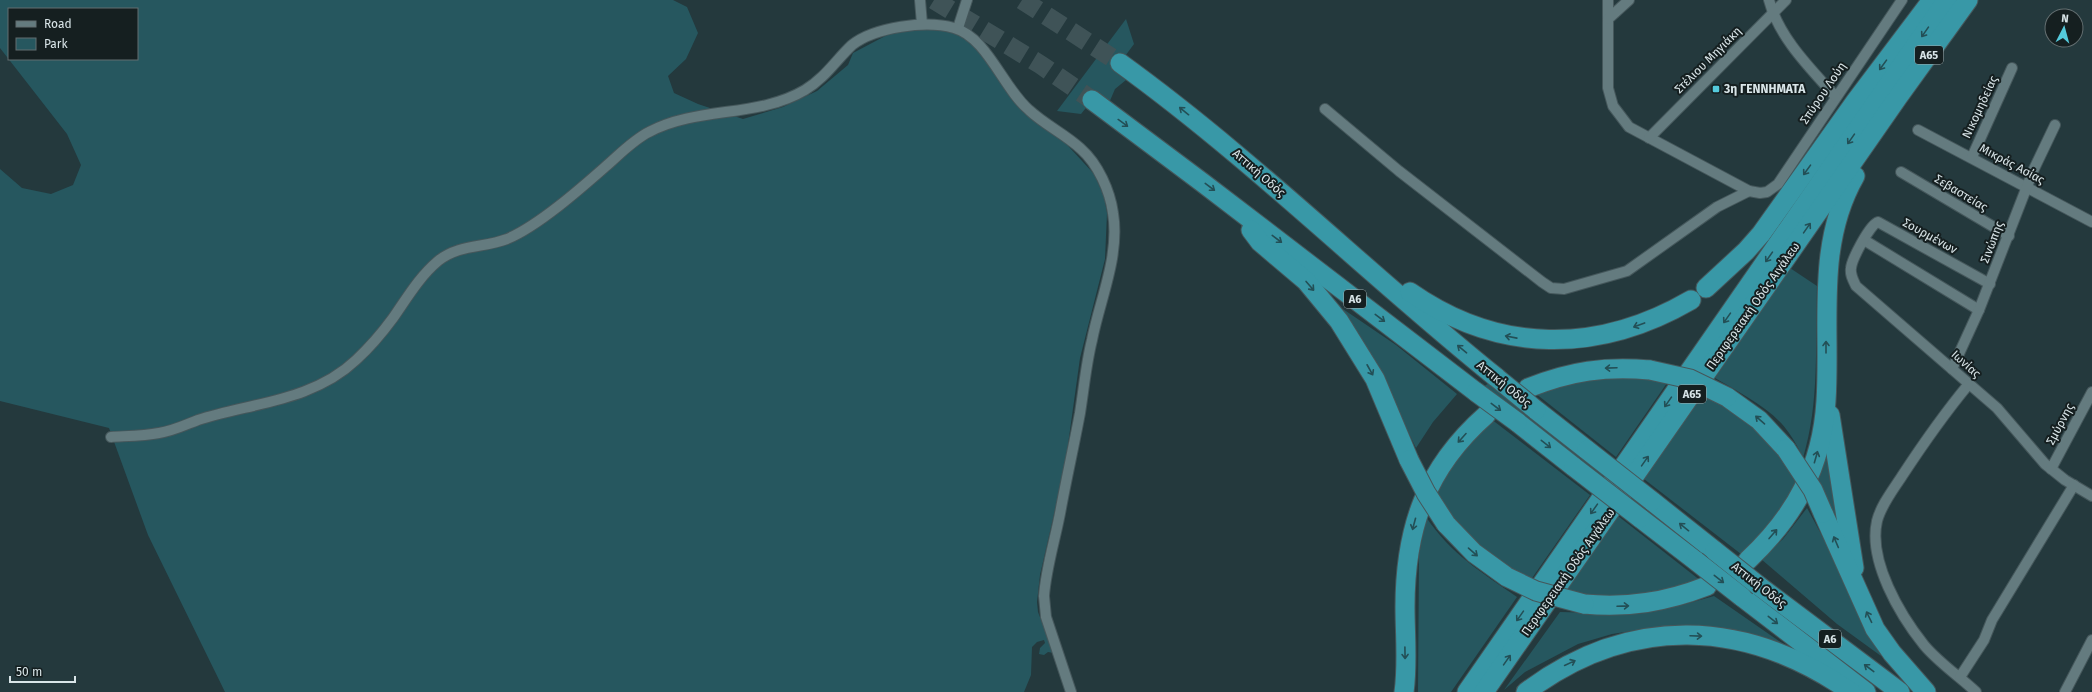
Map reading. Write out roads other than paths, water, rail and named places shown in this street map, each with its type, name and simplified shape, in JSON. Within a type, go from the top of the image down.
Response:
[{"type":"highway","points":[[1706,288],[1746,251],[1761,234],[1860,96],[1932,0]]},
{"type":"highway","name":"Περιφερειακή Οδός Αιγάλεω","points":[[1467,692],[1947,0]]},
{"type":"highway","name":"Περιφερειακή Οδός Αιγάλεω","points":[[1484,692],[1898,97],[1968,0]]},
{"type":"highway","name":"Αττική Οδός","points":[[1120,63],[1215,136],[1307,214],[1392,290],[1536,410],[1759,586],[1900,692]]},
{"type":"highway","points":[[1748,560],[1781,525],[1794,506],[1809,478],[1822,434],[1826,386],[1826,286],[1837,217],[1850,185],[1887,125],[1898,97]]},
{"type":"highway","name":"Αττική Οδός","points":[[1092,100],[1234,206],[1517,422],[1866,692]]},
{"type":"highway","points":[[1234,206],[1260,242],[1306,281],[1339,321],[1374,380],[1409,460],[1426,493],[1446,524],[1474,553],[1507,576],[1536,591],[1584,604],[1609,606],[1659,602],[1707,586]]},
{"type":"highway","points":[[1307,214],[1423,301],[1467,324],[1494,333],[1539,340],[1585,338],[1637,326],[1660,317],[1691,300]]},
{"type":"highway","points":[[1528,388],[1552,379],[1594,369],[1625,368],[1650,370],[1690,379],[1727,397],[1759,420],[1786,448],[1813,490],[1875,629],[1892,653],[1926,692]]},
{"type":"highway","points":[[1826,386],[1857,591]]},
{"type":"highway","points":[[1404,692],[1405,589],[1409,550],[1416,515],[1430,484],[1442,464],[1470,429],[1486,415]]},
{"type":"highway","points":[[1526,692],[1564,666],[1592,654],[1634,641],[1676,635],[1722,638],[1766,647],[1812,667],[1851,692]]},
{"type":"street","points":[[920,0],[922,24]]},
{"type":"street","points":[[958,28],[967,0]]},
{"type":"street","points":[[1608,0],[1608,88],[1616,114],[1629,127],[1749,191]]},
{"type":"street","points":[[1608,18],[1629,0]]},
{"type":"street","points":[[1769,0],[1773,13],[1785,34],[1804,61],[1836,97]]},
{"type":"street","name":"Στέλιου Μηγιάκη","points":[[1649,138],[1786,0]]},
{"type":"street","name":"Σπύρου Λούη","points":[[1749,191],[1760,193],[1773,189],[1778,184],[1902,0]]},
{"type":"street","points":[[111,437],[155,434],[175,430],[197,421],[270,402],[323,383],[354,362],[379,336],[416,284],[438,261],[453,251],[504,240],[522,231],[588,182],[645,134],[684,118],[743,110],[781,100],[805,90],[826,74],[858,42],[890,30],[908,25],[922,24],[958,28],[975,40],[1011,92],[1023,105],[1039,119],[1086,153],[1108,192],[1113,213],[1113,247],[1109,272],[1089,354],[1080,412],[1044,596],[1046,617],[1071,692]]},
{"type":"street","name":"Νικομηδείας","points":[[1972,157],[2012,68]]},
{"type":"street","points":[[1325,109],[1399,171],[1535,278],[1547,286],[1558,289],[1627,271],[1717,207],[1749,191]]},
{"type":"street","name":"Σινώπης","points":[[1952,369],[1990,284],[2009,236],[2026,186],[2055,125]]},
{"type":"street","name":"Μικράς Ασίας","points":[[1918,130],[1972,157],[2092,222]]},
{"type":"street","name":"Σεβαστείας","points":[[1901,172],[2009,236]]},
{"type":"street","name":"Σουρμένων","points":[[1864,240],[1873,225],[1878,222],[1990,284]]},
{"type":"street","points":[[1864,240],[1979,310]]},
{"type":"street","name":"Ιωνίας","points":[[1864,240],[1855,254],[1851,266],[1852,276],[1856,286],[1996,408],[2014,428],[2030,450],[2051,469],[2092,496]]},
{"type":"street","points":[[1968,385],[1937,424],[1886,501],[1877,522],[1875,542],[1890,590],[1906,619],[1925,646],[1976,692]]},
{"type":"street","name":"Σμύρνης","points":[[2051,469],[2092,392]]},
{"type":"street","points":[[1960,677],[1984,640],[1992,620],[2074,485]]},
{"type":"street","points":[[2066,692],[2092,640]]},
{"type":"tunnel","points":[[934,0],[1041,65],[1092,100]]},
{"type":"tunnel","points":[[1022,0],[1120,63]]},
{"type":"place","name":"3η ΓΕΝΝΗΜΑΤΑ","points":[[1716,89]]}]
